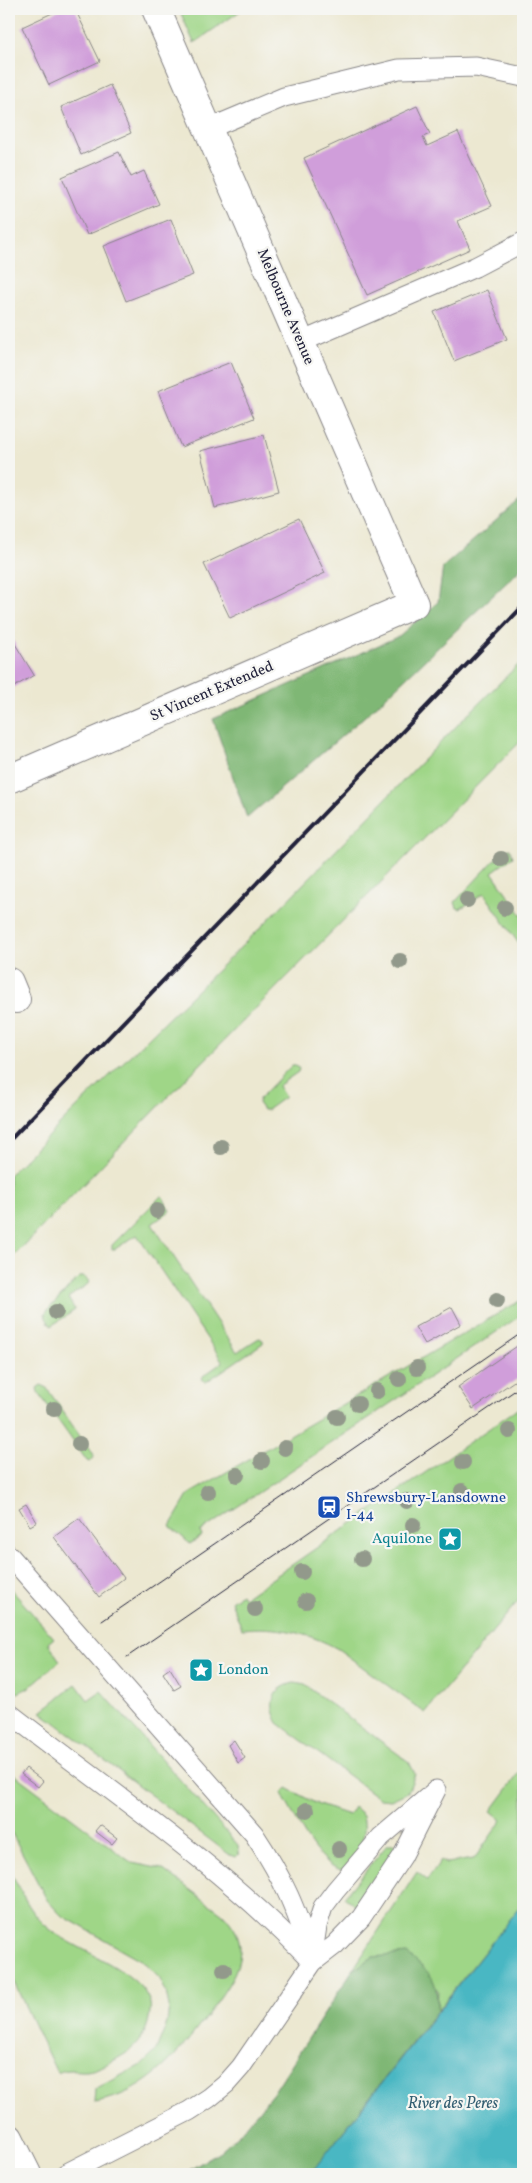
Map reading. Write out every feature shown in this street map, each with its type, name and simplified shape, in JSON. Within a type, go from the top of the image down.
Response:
[{"type":"street","name":"Melbourne Avenue","points":[[156,9],[414,604]]},
{"type":"street","name":"St Vincent Extended","points":[[9,779],[414,604]]},
{"type":"street","points":[[9,2138],[26,2174]]},
{"type":"lane","points":[[208,129],[284,97],[399,69],[476,67],[523,78]]},
{"type":"lane","points":[[301,342],[476,267],[523,242]]},
{"type":"lane","points":[[9,1555],[254,1834],[273,1862],[289,1892],[312,1962]]},
{"type":"lane","points":[[9,1713],[214,1870],[280,1928],[312,1962]]},
{"type":"lane","points":[[65,2174],[189,2111],[226,2084],[240,2067],[312,1962],[335,1945],[362,1918],[402,1857],[436,1790],[380,1837],[329,1899],[316,1926],[312,1962]]},
{"type":"green space","points":[[179,9],[243,9],[194,43]]},
{"type":"green space","points":[[523,497],[523,567],[372,710],[247,818],[213,719],[399,636],[438,602],[443,567]]},
{"type":"green space","points":[[523,660],[523,739],[167,1098],[9,1261],[9,1175],[256,932]]},
{"type":"green space","points":[[510,849],[513,857],[492,872],[523,917],[523,950],[484,893],[460,909],[457,908],[455,902],[504,850]]},
{"type":"green space","points":[[292,1065],[296,1065],[299,1069],[298,1072],[278,1086],[285,1097],[267,1110],[263,1110],[258,1103],[259,1099]]},
{"type":"green space","points":[[161,1196],[170,1211],[152,1224],[237,1352],[259,1338],[263,1340],[263,1343],[206,1382],[201,1379],[203,1376],[223,1362],[137,1235],[112,1249],[112,1245]]},
{"type":"green space","points":[[83,1276],[89,1281],[88,1284],[68,1298],[75,1310],[51,1326],[45,1313],[79,1277]]},
{"type":"green space","points":[[523,1299],[523,1314],[200,1532],[202,1536],[190,1544],[170,1526],[189,1494]]},
{"type":"green space","points":[[41,1385],[46,1387],[93,1455],[93,1459],[90,1462],[87,1461],[38,1392],[37,1388]]},
{"type":"green space","points":[[523,1405],[523,1595],[425,1713],[338,1649],[326,1643],[303,1634],[280,1630],[267,1628],[242,1629],[231,1601],[241,1594],[244,1598]]},
{"type":"green space","points":[[9,1587],[54,1638],[48,1643],[60,1661],[28,1688],[18,1693],[9,1687]]},
{"type":"green space","points":[[294,1683],[305,1685],[409,1762],[415,1774],[408,1792],[391,1800],[380,1799],[278,1723],[273,1710],[276,1693],[286,1685]]},
{"type":"green space","points":[[76,1684],[88,1700],[101,1691],[238,1845],[239,1854],[235,1857],[230,1855],[41,1712]]},
{"type":"green space","points":[[523,1768],[523,1903],[437,2011],[438,1990],[373,1957],[352,1971],[417,1872],[427,1880],[441,1860],[446,1863],[474,1859],[502,1820],[491,1811]]},
{"type":"green space","points":[[14,1774],[132,1863],[162,1869],[223,1914],[238,1936],[240,1952],[234,1974],[223,1994],[190,2038],[148,2080],[113,2098],[94,2102],[95,2089],[143,2064],[156,2051],[167,2023],[169,2007],[166,1992],[160,1979],[144,1962],[61,1915],[47,1900],[9,1828],[9,1778]]},
{"type":"green space","points":[[287,1788],[319,1805],[349,1815],[354,1807],[363,1815],[363,1838],[353,1858],[342,1870],[324,1859],[309,1841],[282,1793]]},
{"type":"green space","points":[[394,1843],[397,1849],[357,1907],[344,1897],[387,1845]]},
{"type":"green space","points":[[9,1868],[29,1905],[45,1925],[56,1934],[119,1970],[144,1991],[150,2003],[148,2024],[141,2039],[125,2054],[96,2069],[83,2071],[69,2070],[57,2073],[9,1972]]},
{"type":"green space","points":[[407,1954],[428,1972],[432,1978],[435,1984],[437,2011],[310,2174],[183,2174],[220,2151],[240,2133],[273,2093],[352,1971],[373,1957]]},
{"type":"water","name":"River des Peres","points":[[523,1903],[523,2174],[310,2174]]},
{"type":"building","points":[[61,9],[75,9],[100,61],[49,85],[22,27]]},
{"type":"building","points":[[110,85],[131,133],[81,155],[61,107]]},
{"type":"building","points":[[417,106],[430,134],[423,137],[427,146],[458,132],[492,206],[458,221],[470,249],[367,295],[304,158]]},
{"type":"building","points":[[119,152],[131,177],[144,171],[159,204],[87,235],[62,177]]},
{"type":"building","points":[[171,219],[193,275],[126,301],[104,246]]},
{"type":"building","points":[[487,290],[507,339],[454,361],[434,312]]},
{"type":"building","points":[[231,362],[254,418],[181,447],[158,391]]},
{"type":"building","points":[[264,435],[279,491],[215,508],[200,451]]},
{"type":"building","points":[[299,519],[325,573],[230,618],[204,564]]},
{"type":"building","points":[[9,634],[34,675],[9,690]]},
{"type":"building","points":[[452,1307],[461,1324],[425,1344],[415,1327]]},
{"type":"building","points":[[523,1342],[523,1375],[473,1409],[458,1387]]},
{"type":"building","points":[[26,1504],[37,1522],[30,1526],[19,1508]]},
{"type":"building","points":[[79,1518],[124,1578],[99,1597],[54,1537]]},
{"type":"building","points":[[170,1668],[181,1686],[174,1690],[163,1673]]},
{"type":"building","points":[[234,1740],[245,1758],[238,1763],[228,1745]]},
{"type":"building","points":[[26,1768],[43,1781],[38,1787],[21,1774]]},
{"type":"building","points":[[100,1825],[117,1838],[112,1844],[95,1831]]},
{"type":"tram line","points":[[102,1621],[523,1332]]},
{"type":"tram line","points":[[127,1657],[523,1385]]},
{"type":"railway","points":[[9,1141],[523,606]]},
{"type":"place","name":"Shrewsbury-Lansdowne I-44","points":[[329,1507]]},
{"type":"place","name":"Aquilone","points":[[450,1539]]},
{"type":"place","name":"London","points":[[201,1670]]}]
